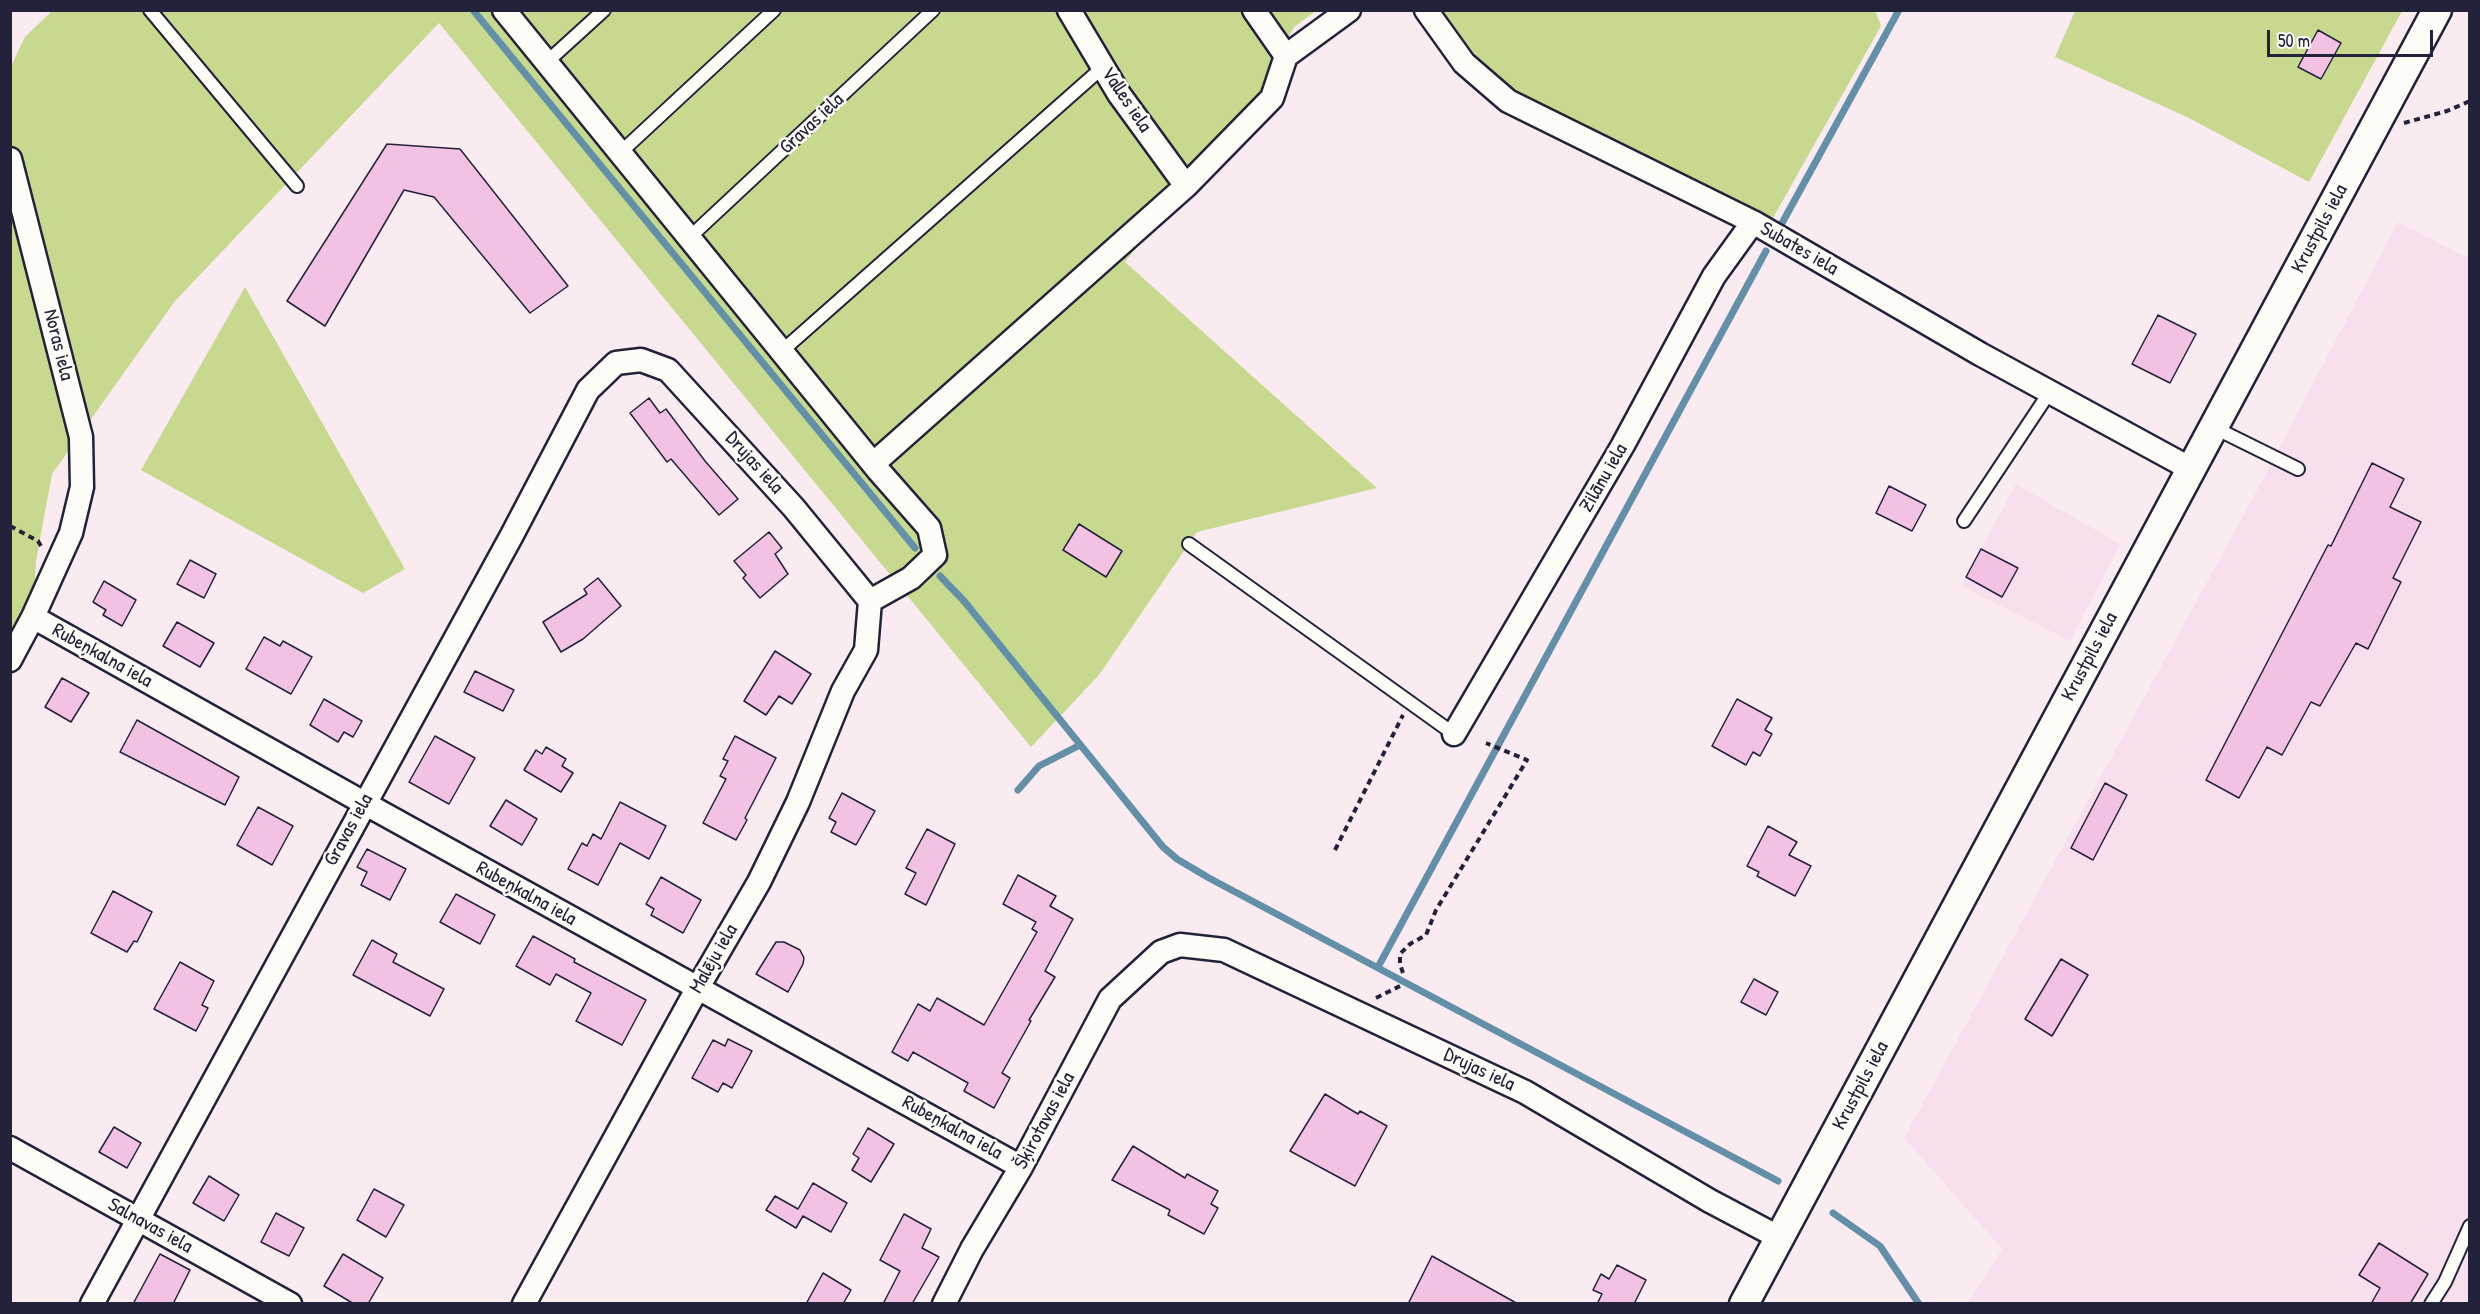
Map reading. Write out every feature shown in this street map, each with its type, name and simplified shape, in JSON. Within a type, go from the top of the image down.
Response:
[{"type":"street","points":[[504,10],[548,61],[873,464],[929,528],[935,555],[911,578],[870,602]]},
{"type":"street","name":"Valles iela","points":[[1070,10],[1119,94],[1186,186]]},
{"type":"street","points":[[1254,10],[1286,56]]},
{"type":"street","points":[[873,464],[1186,186],[1272,98],[1286,56],[1348,10]]},
{"type":"street","name":"Subates iela","points":[[1426,10],[1464,63],[1508,101],[1753,222],[2049,393],[2191,469]]},
{"type":"street","name":"Krustpils iela","points":[[1744,1304],[2437,10]]},
{"type":"street","name":"Noras iela","points":[[10,159],[81,437],[82,487],[70,533],[33,617],[10,660]]},
{"type":"street","name":"Zilānu iela","points":[[1454,735],[1623,445],[1714,276],[1753,222]]},
{"type":"street","name":"Drujas iela","points":[[616,363],[641,360],[668,370],[794,508],[870,602]]},
{"type":"street","name":"Gravas iela","points":[[92,1304],[512,535],[588,390],[616,363]]},
{"type":"street","name":"Malēju iela","points":[[524,1304],[697,989],[759,882],[798,802],[843,691],[866,650],[870,602]]},
{"type":"street","name":"Rubeņkalna iela","points":[[33,617],[697,989],[1021,1167]]},
{"type":"street","name":"Drujas iela","points":[[1161,952],[1180,945],[1224,950],[1525,1092],[1710,1201],[1780,1238]]},
{"type":"street","name":"Šķirotavas iela","points":[[944,1304],[972,1250],[1021,1167],[1110,999],[1161,952]]},
{"type":"street","name":"Salnavas iela","points":[[10,1148],[290,1304]]},
{"type":"lane","points":[[150,10],[297,186]]},
{"type":"lane","points":[[548,61],[604,10]]},
{"type":"lane","points":[[621,152],[774,10]]},
{"type":"lane","name":"Gravas iela","points":[[690,237],[933,10]]},
{"type":"lane","points":[[782,351],[1103,67]]},
{"type":"lane","points":[[1964,521],[2049,393]]},
{"type":"lane","points":[[2213,426],[2298,469]]},
{"type":"lane","points":[[1190,544],[1454,735]]},
{"type":"lane","points":[[2431,1304],[2445,1282],[2469,1227]]},
{"type":"path","points":[[2372,133],[2447,111],[2469,101]]},
{"type":"path","points":[[10,526],[38,541],[54,570]]},
{"type":"path","points":[[1335,850],[1410,701]]},
{"type":"path","points":[[1404,973],[1400,964],[1400,954],[1410,944],[1426,935],[1436,909],[1527,760],[1486,743]]},
{"type":"shaded area","points":[[2398,222],[2469,258],[2469,1303],[1968,1303],[2002,1249],[1904,1138],[2256,492]]},
{"type":"shaded area","points":[[2016,484],[2120,544],[2070,641],[1961,586]]},
{"type":"green space","points":[[1875,10],[1881,26],[1769,225],[1529,105],[1475,60],[1437,11]]},
{"type":"green space","points":[[52,11],[1316,11],[1294,27],[1254,103],[1125,262],[1377,488],[1197,532],[1099,675],[1031,747],[439,23],[175,301],[52,474],[36,561],[33,617],[11,660],[11,66],[25,37]]},
{"type":"green space","points":[[2075,11],[2402,11],[2309,182],[2189,118],[2055,57]]},
{"type":"green space","points":[[245,287],[405,569],[363,593],[141,470]]},
{"type":"building","points":[[2318,30],[2341,43],[2321,79],[2298,67]]},
{"type":"building","points":[[387,144],[460,149],[568,286],[530,313],[434,197],[404,190],[325,326],[287,301]]},
{"type":"building","points":[[2158,315],[2196,334],[2170,383],[2132,364]]},
{"type":"building","points":[[649,398],[660,413],[666,409],[705,461],[738,499],[719,515],[671,459],[667,462],[630,413]]},
{"type":"building","points":[[2372,463],[2404,479],[2390,507],[2421,522],[2393,578],[2401,582],[2368,649],[2356,643],[2320,706],[2311,702],[2282,755],[2267,747],[2239,798],[2206,780],[2328,545],[2331,546]]},
{"type":"building","points":[[1889,486],[1926,505],[1912,531],[1876,513]]},
{"type":"building","points":[[1079,524],[1122,551],[1106,577],[1063,550]]},
{"type":"building","points":[[769,532],[782,548],[775,554],[788,574],[760,598],[743,578],[746,575],[734,561]]},
{"type":"building","points":[[1981,549],[2018,568],[2002,597],[1966,577]]},
{"type":"building","points":[[190,560],[216,574],[204,598],[177,584]]},
{"type":"building","points":[[598,578],[621,606],[583,639],[561,652],[543,622],[587,594],[584,589]]},
{"type":"building","points":[[104,581],[136,600],[122,626],[103,615],[106,610],[93,602]]},
{"type":"building","points":[[177,622],[214,643],[200,667],[163,646]]},
{"type":"building","points":[[264,637],[280,646],[283,641],[312,657],[291,694],[246,669]]},
{"type":"building","points":[[775,651],[811,674],[792,704],[779,696],[766,715],[744,701]]},
{"type":"building","points":[[475,671],[514,690],[503,711],[464,692]]},
{"type":"building","points":[[62,678],[89,693],[71,722],[45,707]]},
{"type":"building","points":[[324,699],[362,721],[353,737],[344,732],[338,742],[310,725]]},
{"type":"building","points":[[1737,699],[1772,718],[1765,730],[1772,734],[1760,756],[1753,752],[1746,765],[1712,746]]},
{"type":"building","points":[[137,720],[239,777],[225,805],[120,752]]},
{"type":"building","points":[[435,736],[475,758],[449,804],[409,782]]},
{"type":"building","points":[[735,736],[776,758],[736,840],[703,823],[726,779],[720,776],[728,761],[723,759]]},
{"type":"building","points":[[546,747],[566,759],[562,766],[573,773],[561,792],[524,770],[536,750],[542,754]]},
{"type":"building","points":[[2105,783],[2127,795],[2093,860],[2071,848]]},
{"type":"building","points":[[842,793],[875,811],[856,845],[831,832],[836,822],[829,818]]},
{"type":"building","points":[[506,800],[537,819],[522,845],[490,826]]},
{"type":"building","points":[[620,802],[666,826],[649,859],[620,843],[598,885],[568,869],[582,843],[587,846],[593,834],[601,839]]},
{"type":"building","points":[[258,807],[293,826],[272,865],[237,845]]},
{"type":"building","points":[[1768,826],[1797,842],[1789,855],[1811,866],[1795,896],[1757,876],[1759,872],[1747,866]]},
{"type":"building","points":[[927,829],[955,844],[926,905],[905,894],[916,873],[906,868]]},
{"type":"building","points":[[367,849],[406,869],[390,900],[361,885],[367,872],[357,867]]},
{"type":"building","points":[[1018,875],[1056,896],[1050,906],[1073,919],[1045,971],[1055,977],[1029,1020],[1031,1021],[1002,1073],[1010,1078],[994,1108],[964,1091],[968,1083],[913,1052],[908,1061],[892,1052],[918,1004],[930,1011],[937,998],[984,1025],[1037,932],[1032,929],[1036,922],[1003,904]]},
{"type":"building","points":[[661,877],[701,900],[683,933],[651,915],[654,909],[646,904]]},
{"type":"building","points":[[113,891],[152,912],[137,942],[134,941],[127,952],[91,933]]},
{"type":"building","points":[[456,894],[495,915],[480,944],[440,922]]},
{"type":"building","points":[[533,936],[575,959],[574,962],[646,1000],[622,1045],[576,1021],[591,993],[556,974],[550,985],[516,966]]},
{"type":"building","points":[[372,940],[397,954],[393,962],[444,989],[430,1016],[353,975]]},
{"type":"building","points":[[776,942],[784,942],[800,950],[804,958],[788,992],[756,974]]},
{"type":"building","points":[[2061,959],[2088,975],[2052,1036],[2025,1019]]},
{"type":"building","points":[[180,962],[214,981],[202,1005],[208,1008],[196,1031],[154,1009]]},
{"type":"building","points":[[1754,979],[1778,992],[1766,1015],[1741,1002]]},
{"type":"building","points":[[728,1039],[752,1051],[732,1088],[723,1083],[718,1092],[692,1078],[713,1040],[725,1046]]},
{"type":"building","points":[[1325,1094],[1358,1114],[1360,1111],[1387,1126],[1355,1186],[1290,1151]]},
{"type":"building","points":[[114,1127],[141,1143],[127,1168],[99,1152]]},
{"type":"building","points":[[868,1128],[894,1144],[871,1182],[852,1170],[859,1158],[853,1154]]},
{"type":"building","points":[[1133,1146],[1185,1178],[1187,1174],[1218,1191],[1211,1204],[1218,1208],[1204,1234],[1168,1215],[1170,1210],[1112,1180]]},
{"type":"building","points":[[209,1176],[239,1195],[224,1221],[193,1203]]},
{"type":"building","points":[[813,1183],[847,1203],[831,1232],[803,1216],[796,1228],[766,1210],[775,1196],[798,1209]]},
{"type":"building","points":[[374,1189],[404,1205],[386,1237],[357,1220]]},
{"type":"building","points":[[276,1213],[304,1228],[289,1256],[261,1242]]},
{"type":"building","points":[[904,1214],[931,1229],[922,1248],[939,1257],[912,1304],[883,1304],[900,1271],[880,1260]]},
{"type":"building","points":[[2379,1243],[2428,1274],[2410,1304],[2371,1304],[2380,1288],[2359,1275]]},
{"type":"building","points":[[160,1254],[190,1270],[173,1304],[133,1304]]},
{"type":"building","points":[[343,1254],[383,1278],[368,1304],[354,1304],[324,1286]]},
{"type":"building","points":[[1432,1256],[1518,1304],[1408,1304]]},
{"type":"building","points":[[1617,1265],[1646,1280],[1634,1304],[1597,1304],[1602,1294],[1593,1290],[1601,1274],[1609,1279]]},
{"type":"building","points":[[823,1273],[851,1290],[843,1304],[806,1304]]},
{"type":"waterway","points":[[473,10],[915,548]]},
{"type":"waterway","points":[[1781,225],[1899,10]]},
{"type":"waterway","points":[[1378,967],[1766,251]]},
{"type":"waterway","points":[[940,576],[964,601],[1163,847],[1177,859],[1778,1181]]},
{"type":"waterway","points":[[1018,790],[1039,766],[1080,745]]},
{"type":"waterway","points":[[1833,1213],[1880,1246],[1919,1304]]}]
